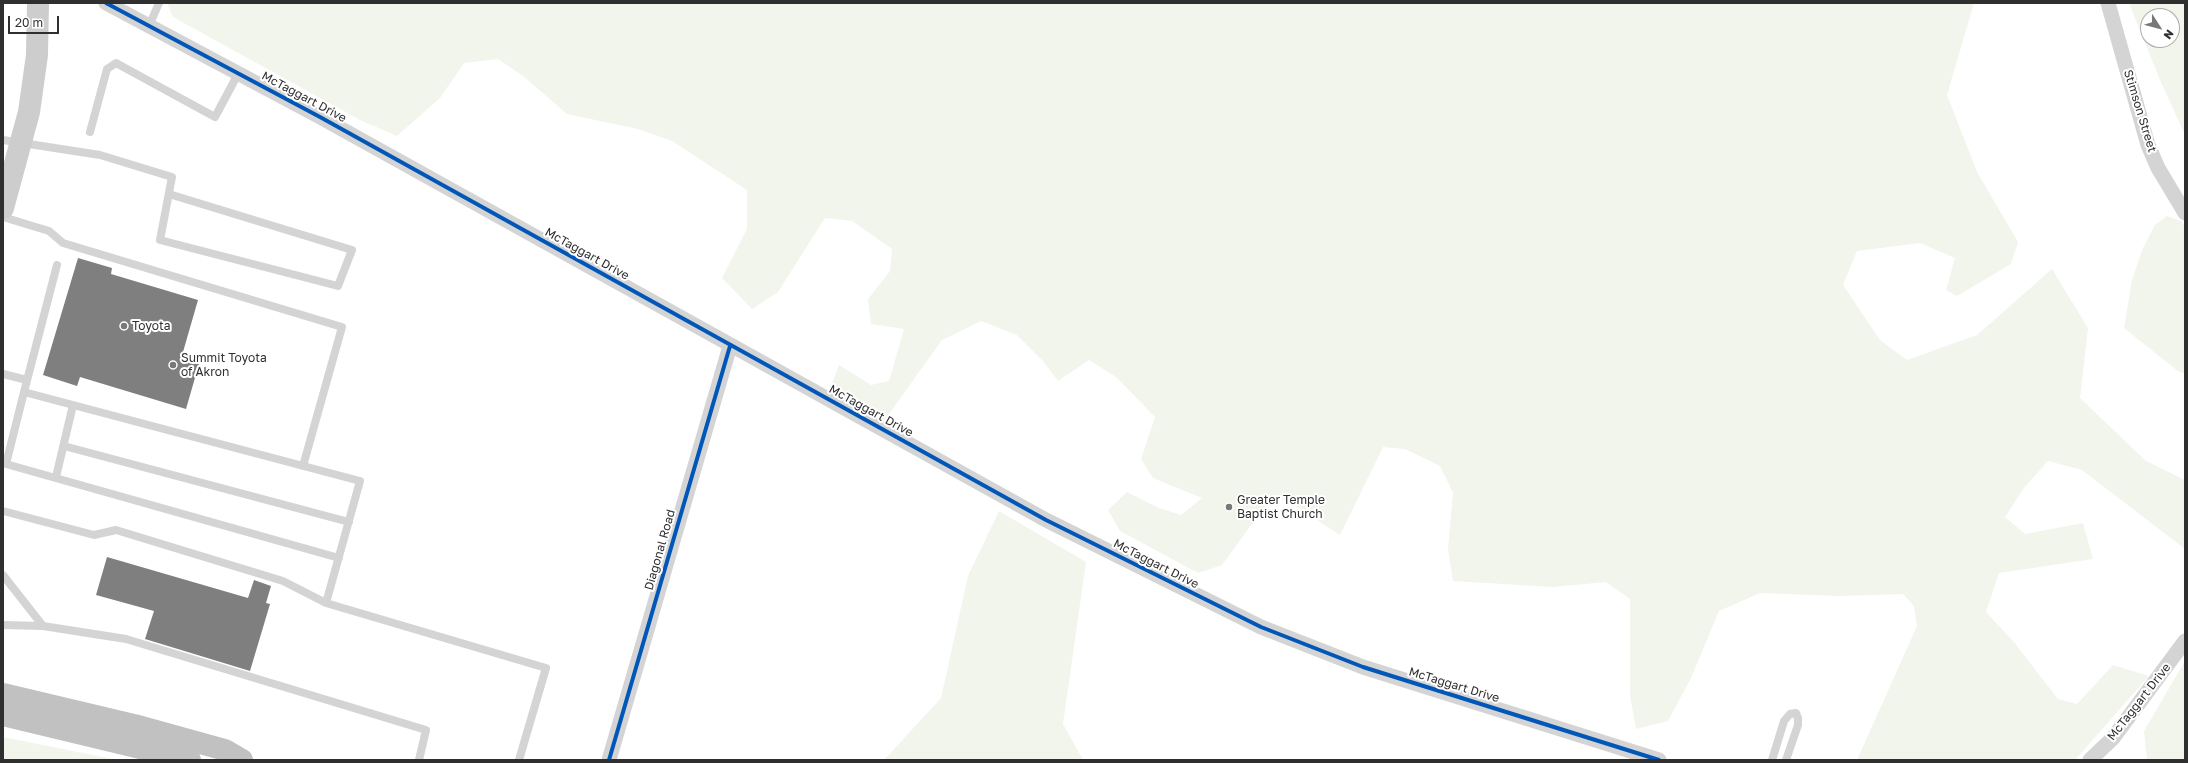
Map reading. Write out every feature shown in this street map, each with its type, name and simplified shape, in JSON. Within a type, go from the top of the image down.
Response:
[{"type":"highway","points":[[3,694],[142,727],[225,750],[242,760]]},
{"type":"highway","points":[[3,715],[190,760]]},
{"type":"main road","points":[[3,208],[11,142],[29,112],[37,55],[38,3]]},
{"type":"street","name":"McTaggart Drive","points":[[106,3],[238,74],[1046,520],[1261,627],[1363,667],[1659,760]]},
{"type":"street","name":"Stimson Street","points":[[2108,3],[2148,145],[2158,168],[2185,213]]},
{"type":"street","name":"Diagonal Road","points":[[609,760],[730,346]]},
{"type":"street","name":"McTaggart Drive","points":[[2090,760],[2113,738],[2185,641]]},
{"type":"lane","points":[[149,26],[159,3]]},
{"type":"lane","points":[[90,132],[107,70],[116,63],[215,117],[238,74]]},
{"type":"lane","points":[[11,142],[100,155],[172,177],[168,194],[160,240],[338,286],[352,250],[168,194]]},
{"type":"lane","points":[[3,217],[49,231],[63,242],[342,327],[304,466]]},
{"type":"lane","points":[[57,265],[6,464],[339,558]]},
{"type":"lane","points":[[3,374],[27,380]]},
{"type":"lane","points":[[24,392],[360,481],[326,603]]},
{"type":"lane","points":[[56,477],[73,405]]},
{"type":"lane","points":[[64,446],[349,522]]},
{"type":"lane","points":[[3,511],[94,535],[116,530],[283,581],[326,603],[546,668],[519,760]]},
{"type":"lane","points":[[3,575],[43,626]]},
{"type":"lane","points":[[3,625],[43,626],[126,639],[426,730],[419,760]]},
{"type":"lane","points":[[1772,760],[1784,721],[1790,714],[1796,713],[1798,725],[1786,760]]},
{"type":"shaded area","points":[[167,3],[1974,3],[1947,95],[1977,172],[2018,242],[2011,264],[1957,296],[1946,290],[1955,258],[1920,243],[1857,251],[1843,285],[1880,340],[1907,360],[1977,335],[2052,269],[2088,328],[2080,398],[2146,461],[2185,480],[2185,549],[2082,470],[2048,461],[2024,488],[2005,517],[2025,534],[2083,523],[2093,559],[1999,573],[1986,612],[2013,641],[2058,699],[2077,704],[2113,665],[2149,676],[2075,760],[1857,760],[1917,626],[1914,606],[1903,594],[1838,596],[1760,593],[1719,611],[1691,678],[1668,721],[1636,729],[1630,695],[1630,599],[1606,582],[1553,587],[1453,581],[1448,549],[1453,493],[1440,466],[1405,449],[1383,447],[1340,535],[1294,505],[1273,495],[1222,565],[1198,573],[1120,531],[1108,510],[1127,492],[1159,508],[1181,515],[1202,498],[1153,478],[1141,459],[1155,417],[1116,377],[1089,360],[1058,381],[1043,361],[1017,335],[981,321],[942,340],[884,421],[830,389],[839,365],[871,385],[889,381],[904,329],[871,324],[868,299],[890,271],[892,249],[852,221],[825,218],[778,292],[752,309],[722,278],[747,229],[747,190],[672,141],[638,129],[567,114],[523,76],[498,59],[464,63],[440,98],[397,136],[360,120],[173,17]]},
{"type":"shaded area","points":[[2129,3],[2185,3],[2185,135],[2147,48],[2180,48],[2180,8],[2140,8],[2140,30]]},
{"type":"shaded area","points":[[2167,216],[2181,221],[2185,227],[2185,373],[2179,372],[2124,328],[2132,280],[2143,248],[2155,225]]},
{"type":"shaded area","points":[[999,511],[1086,562],[1063,724],[1083,760],[884,760],[941,698],[968,576]]},
{"type":"shaded area","points":[[2185,661],[2185,760],[2147,760],[2144,731]]},
{"type":"shaded area","points":[[3,737],[118,760],[3,760]]},
{"type":"building","name":"Toyota","points":[[78,258],[112,268],[111,274],[198,300],[183,352],[201,357],[186,409],[80,377],[77,386],[43,375]]},
{"type":"building","points":[[107,557],[248,598],[254,580],[271,586],[266,603],[270,604],[250,671],[145,639],[154,611],[96,595]]},
{"type":"cycle path","points":[[106,3],[320,117],[1046,520],[1261,627],[1363,667],[1659,760]]},
{"type":"cycle path","points":[[609,760],[730,346]]},
{"type":"place","name":"Toyota","points":[[124,326]]},
{"type":"place","name":"Summit Toyota of Akron","points":[[173,365]]},
{"type":"place","name":"Greater Temple Baptist Church","points":[[1229,507]]}]
